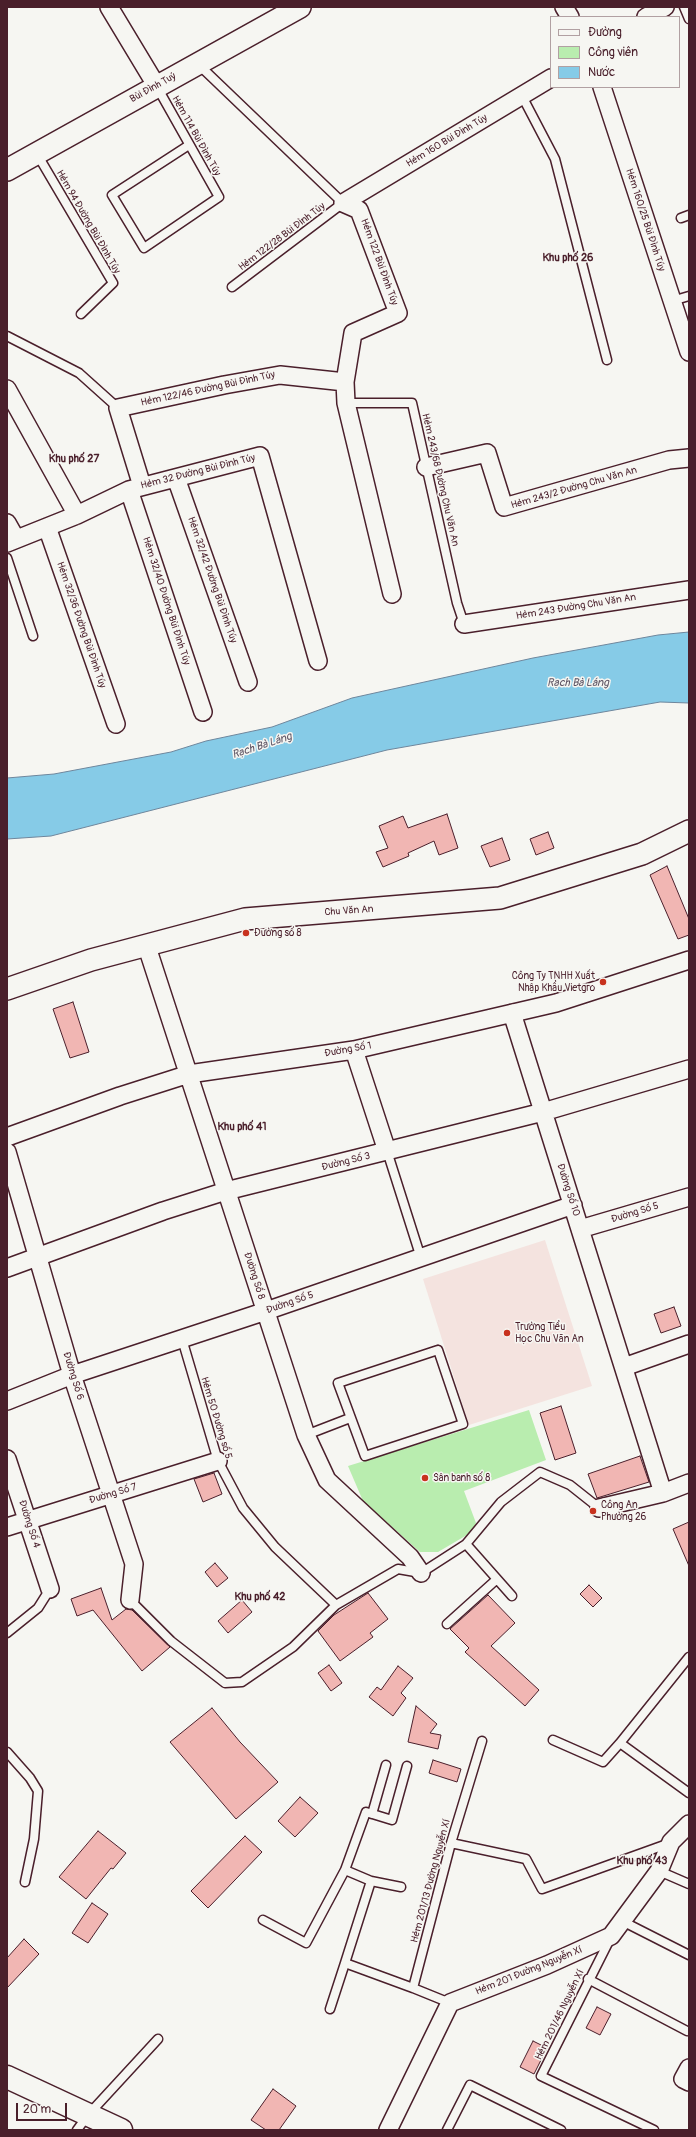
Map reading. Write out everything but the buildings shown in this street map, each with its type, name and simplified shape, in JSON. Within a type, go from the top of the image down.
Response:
[{"type":"main road","points":[[7,2077],[82,2122],[121,2130]]},
{"type":"street","points":[[109,7],[156,85]]},
{"type":"street","name":"Bùi Đình Tuý","points":[[7,170],[156,85],[198,64],[300,7]]},
{"type":"street","points":[[564,7],[569,16]]},
{"type":"street","points":[[648,16],[666,7]]},
{"type":"street","name":"Hẻm 160 Bùi Đình Túy","points":[[343,203],[550,79]]},
{"type":"street","name":"Hẻm 160/25 Bùi Đình Túy","points":[[602,88],[689,352]]},
{"type":"street","name":"Hẻm 122 Bùi Đình Túy","points":[[343,203],[360,210],[398,313],[353,333],[345,382],[346,403],[392,594]]},
{"type":"street","name":"Hẻm 122/46 Đường Bùi Đình Túy","points":[[118,408],[224,385],[280,375],[345,382]]},
{"type":"street","points":[[7,389],[77,515]]},
{"type":"street","name":"Hẻm 32/40 Đường Bùi Đình Túy","points":[[118,408],[135,488],[203,712]]},
{"type":"street","name":"Hẻm 243/2 Đường Chu Văn An","points":[[426,467],[487,453],[504,508],[669,460],[689,458]]},
{"type":"street","name":"Hẻm 32 Đường Bùi Đình Túy","points":[[12,541],[77,515],[135,488],[260,456],[318,661]]},
{"type":"street","name":"Hẻm 32/42 Đường Bùi Đình Túy","points":[[176,478],[248,682]]},
{"type":"street","points":[[7,523],[12,541]]},
{"type":"street","name":"Hẻm 32/36 Đường Bùi Đình Túy","points":[[47,527],[116,724]]},
{"type":"street","name":"Hẻm 243 Đường Chu Văn An","points":[[464,624],[689,590]]},
{"type":"street","name":"Chu Văn An","points":[[7,988],[91,960],[146,944],[245,919],[500,898],[642,854],[689,831]]},
{"type":"street","name":"Đường Số 8","points":[[146,944],[306,1435],[327,1480],[410,1557],[421,1572]]},
{"type":"street","name":"Đường Số 1","points":[[7,1137],[120,1096],[189,1074],[354,1050],[556,1003],[689,960]]},
{"type":"street","name":"Đường Số 10","points":[[512,1013],[663,1493]]},
{"type":"street","points":[[354,1050],[387,1151]]},
{"type":"street","name":"Đường Số 3","points":[[7,1268],[163,1211],[226,1191],[543,1112],[689,1069]]},
{"type":"street","name":"Đường Số 6","points":[[7,1152],[72,1375],[134,1564],[130,1600]]},
{"type":"street","name":"Đường Số 5","points":[[580,1229],[689,1197]]},
{"type":"street","name":"Đường Số 5","points":[[7,1401],[72,1375],[266,1311],[572,1205]]},
{"type":"street","points":[[624,1367],[689,1344]]},
{"type":"street","name":"Đường Số 4","points":[[7,1459],[50,1589]]},
{"type":"street","name":"Đường Số 7","points":[[7,1527],[218,1461]]},
{"type":"street","points":[[599,1508],[663,1493],[689,1483]]},
{"type":"street","name":"Hẻm 201 Đường Nguyễn Xí","points":[[450,2003],[547,1965],[611,1936],[659,1871],[671,1842],[689,1824]]},
{"type":"street","points":[[388,2130],[450,2003]]},
{"type":"street","points":[[689,2068],[683,2079],[689,2082]]},
{"type":"lane","points":[[684,7],[689,19]]},
{"type":"lane","name":"Hẻm 122 Bùi Đình Túy","points":[[198,64],[343,203]]},
{"type":"lane","name":"Hẻm 114 Bùi Đình Túy","points":[[156,85],[219,197],[144,248],[112,196],[189,145]]},
{"type":"lane","points":[[522,96],[555,159],[607,360]]},
{"type":"lane","name":"Hẻm 94 Đường Bùi Đình Túy","points":[[36,153],[113,283],[81,314]]},
{"type":"lane","name":"Hẻm 122/28 Bùi Đình Túy","points":[[232,287],[343,203]]},
{"type":"lane","points":[[672,301],[689,296]]},
{"type":"lane","points":[[7,336],[79,373],[118,408]]},
{"type":"lane","name":"Hẻm 243/68 Đường Chu Văn An","points":[[346,403],[412,403],[464,624]]},
{"type":"lane","points":[[7,558],[33,636]]},
{"type":"lane","points":[[387,1151],[420,1258]]},
{"type":"lane","name":"Hẻm 50 Đường số 5","points":[[182,1339],[218,1461],[243,1508],[275,1547],[336,1605]]},
{"type":"lane","points":[[438,1350],[463,1424],[364,1456],[350,1418],[338,1383],[438,1350]]},
{"type":"lane","points":[[306,1435],[350,1418]]},
{"type":"lane","points":[[130,1600],[171,1641],[225,1683],[242,1682],[293,1647],[336,1605],[398,1569],[421,1572],[466,1544],[501,1502],[540,1472],[570,1485],[599,1508]]},
{"type":"lane","points":[[466,1544],[512,1596]]},
{"type":"lane","points":[[447,1624],[497,1579]]},
{"type":"lane","points":[[7,1633],[38,1608],[50,1589]]},
{"type":"lane","points":[[553,1740],[604,1762],[689,1657]]},
{"type":"lane","name":"Hẻm 201/13 Đường Nguyễn Xí","points":[[413,1988],[451,1843],[482,1741]]},
{"type":"lane","points":[[620,1743],[689,1793]]},
{"type":"lane","points":[[7,1752],[30,1778],[38,1791],[34,1839],[25,1882]]},
{"type":"lane","points":[[372,1814],[386,1765]]},
{"type":"lane","points":[[263,1920],[306,1944],[345,1870],[366,1812],[392,1820],[407,1766]]},
{"type":"lane","points":[[451,1843],[526,1859],[542,1889],[671,1842]]},
{"type":"lane","points":[[345,1870],[370,1880],[401,1887]]},
{"type":"lane","points":[[659,1871],[689,1884]]},
{"type":"lane","points":[[330,2010],[370,1880]]},
{"type":"lane","points":[[622,1921],[689,1955]]},
{"type":"lane","name":"Hẻm 201/46 Nguyễn Xí","points":[[611,1936],[540,2076],[654,2130]]},
{"type":"lane","points":[[345,1963],[450,2003]]},
{"type":"lane","points":[[588,1980],[687,2031]]},
{"type":"lane","points":[[82,2122],[158,2039]]},
{"type":"lane","points":[[447,2130],[470,2085],[561,2130]]},
{"type":"shaded area","name":"Trường Tiểu Học Chu Văn An","points":[[545,1240],[592,1386],[469,1425],[423,1279]]},
{"type":"green space","name":"Sân banh số 8","points":[[529,1410],[546,1460],[464,1491],[476,1523],[472,1532],[438,1552],[420,1552],[363,1501],[348,1466]]},
{"type":"water","name":"Rạch Bà Láng","points":[[689,632],[689,703],[660,702],[387,750],[51,836],[7,839],[7,778],[54,774],[171,752],[206,741],[272,727],[352,698],[533,658],[658,635]]},
{"type":"place","name":"Đường số 8","points":[[246,933]]},
{"type":"place","name":"Công Ty TNHH Xuất Nhập Khẩu Vietgro","points":[[603,982]]},
{"type":"place","name":"Trường Tiểu Học Chu Văn An","points":[[507,1333]]},
{"type":"place","name":"Sân banh số 8","points":[[425,1478]]},
{"type":"place","name":"Công An Phường 26","points":[[593,1511]]},
{"type":"district","name":"Khu phố 26","points":[[568,258]]},
{"type":"district","name":"Khu phố 27","points":[[74,459]]},
{"type":"district","name":"Khu phố 41","points":[[242,1127]]},
{"type":"district","name":"Khu phố 42","points":[[260,1597]]},
{"type":"district","name":"Khu phố 43","points":[[642,1861]]}]
